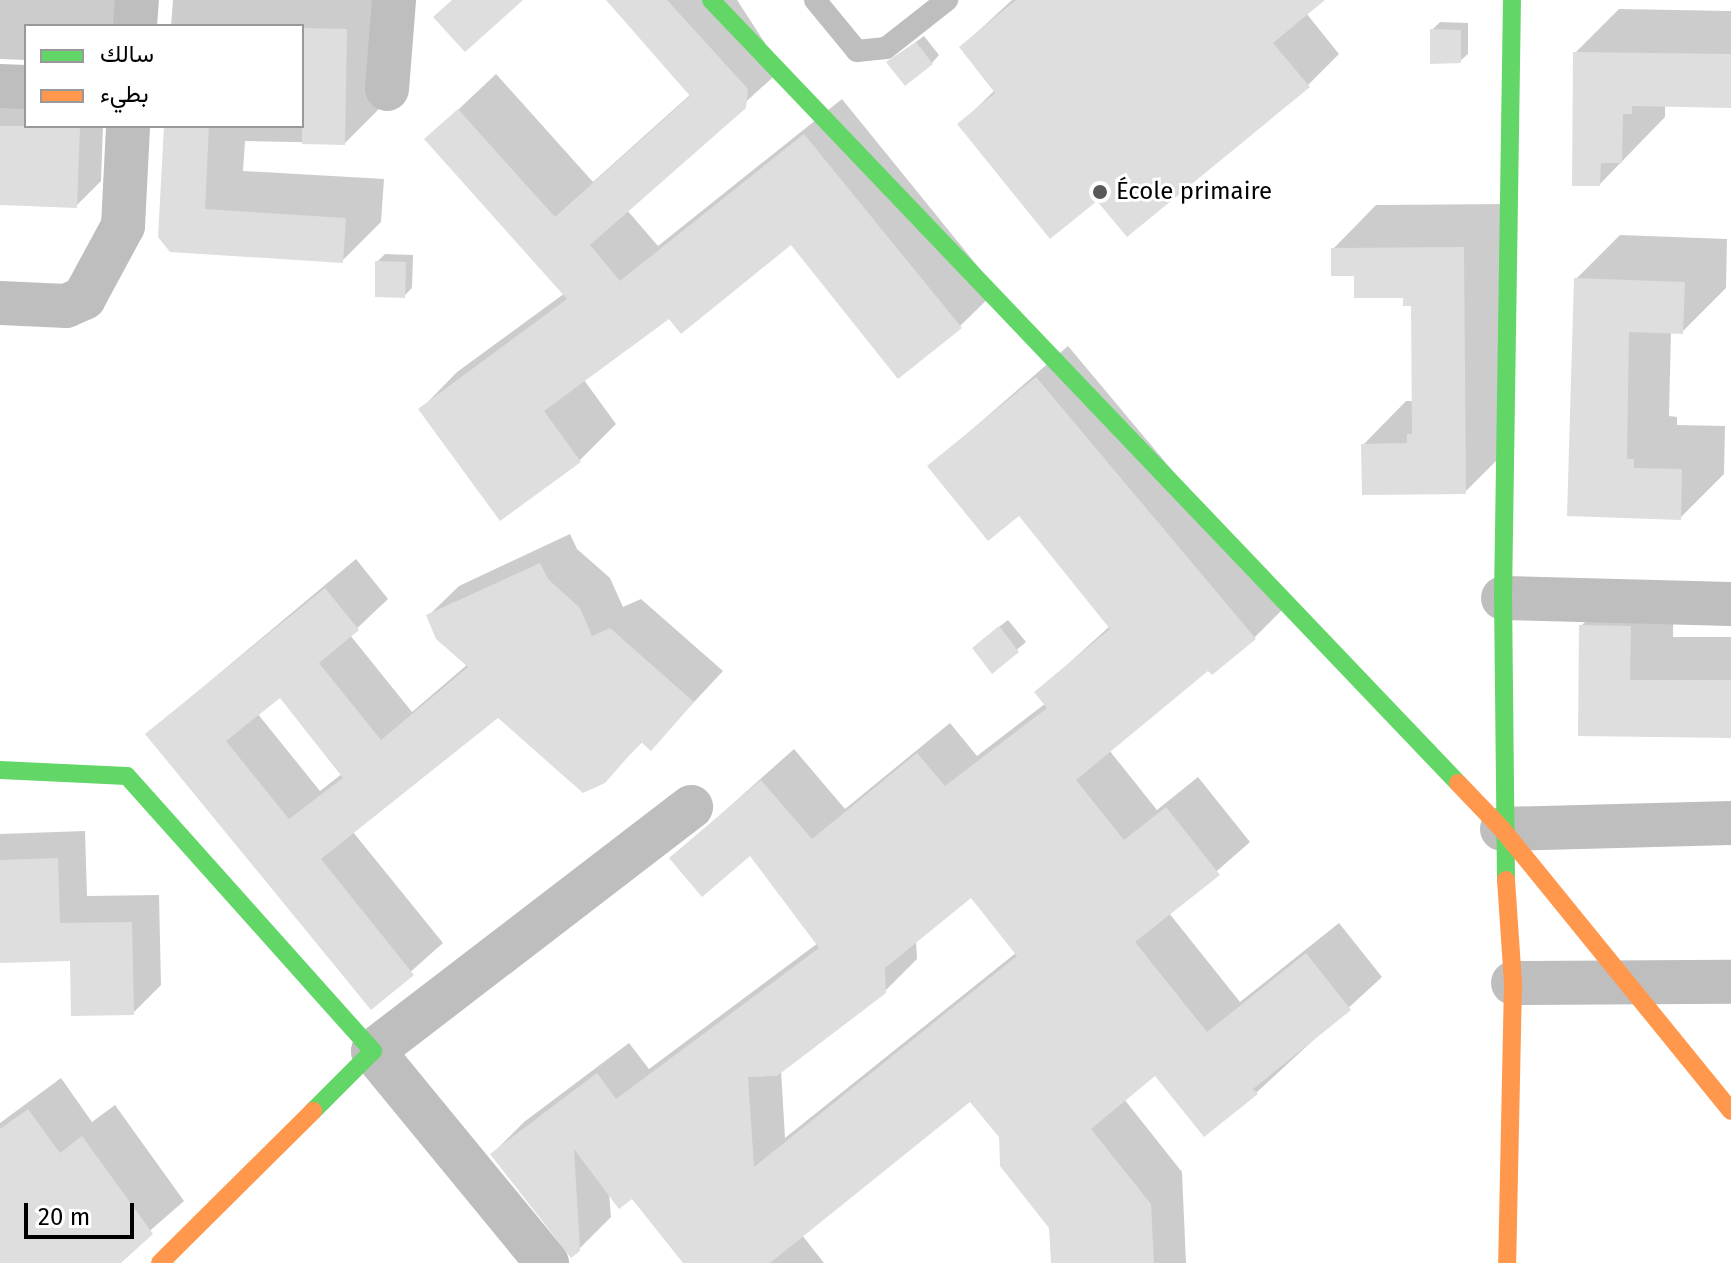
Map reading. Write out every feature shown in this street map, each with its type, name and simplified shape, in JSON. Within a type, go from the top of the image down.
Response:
[{"type":"street","points":[[135,24],[137,0]]},
{"type":"street","points":[[387,89],[394,0]]},
{"type":"street","points":[[711,0],[1502,829],[1731,1111]]},
{"type":"street","points":[[1507,1263],[1513,983],[1502,829],[1512,0]]},
{"type":"street","points":[[0,86],[24,87]]},
{"type":"street","points":[[0,303],[66,306],[84,298],[123,226],[128,128]]},
{"type":"street","points":[[1503,598],[1731,604]]},
{"type":"street","points":[[0,770],[127,776],[373,1051],[547,1263]]},
{"type":"street","points":[[160,1263],[373,1051],[691,807]]},
{"type":"street","points":[[1502,829],[1731,823]]},
{"type":"street","points":[[1513,983],[1731,982]]},
{"type":"lane","points":[[815,0],[857,51],[886,48],[947,0]]},
{"type":"building","points":[[452,0],[523,0],[465,52],[433,17]]},
{"type":"building","points":[[606,0],[667,0],[748,89],[746,108],[590,245],[620,281],[804,134],[962,328],[898,379],[791,245],[681,334],[669,319],[544,411],[581,462],[500,521],[418,409],[567,299],[424,139],[458,109],[555,217],[690,96]]},
{"type":"building","name":"École primaire","points":[[1016,0],[1325,0],[1273,43],[1310,87],[1127,237],[1097,201],[1050,239],[957,124],[995,93],[959,47]]},
{"type":"building","points":[[304,28],[347,29],[345,145],[302,144]]},
{"type":"building","points":[[1430,29],[1461,30],[1461,63],[1430,64]]},
{"type":"building","points":[[916,42],[933,64],[905,86],[886,62]]},
{"type":"building","points":[[1573,52],[1731,54],[1731,108],[1632,106],[1632,114],[1623,114],[1622,163],[1601,163],[1600,186],[1572,186]]},
{"type":"building","points":[[0,126],[80,128],[77,208],[0,205]]},
{"type":"building","points":[[164,128],[209,128],[205,209],[346,218],[343,263],[170,252],[158,237]]},
{"type":"building","points":[[1464,247],[1466,494],[1362,495],[1361,444],[1407,443],[1407,434],[1412,434],[1411,306],[1403,306],[1403,298],[1354,298],[1354,276],[1331,276],[1331,248]]},
{"type":"building","points":[[375,261],[406,262],[405,298],[375,297]]},
{"type":"building","points":[[1574,278],[1685,282],[1683,334],[1629,332],[1627,459],[1634,459],[1634,468],[1682,469],[1681,520],[1567,516]]},
{"type":"building","points":[[1036,377],[1256,639],[1212,675],[1208,671],[1076,780],[1124,840],[1166,807],[1220,875],[1135,942],[1207,1032],[1306,953],[1351,1010],[1253,1089],[1258,1094],[1204,1137],[1155,1076],[1091,1129],[1151,1204],[1154,1263],[1051,1263],[1049,1228],[1000,1166],[999,1137],[970,1102],[770,1263],[683,1263],[632,1199],[619,1209],[574,1149],[580,1251],[571,1258],[490,1154],[597,1073],[616,1099],[819,948],[750,856],[702,897],[669,858],[761,780],[812,839],[917,753],[945,786],[1047,708],[1034,692],[1110,629],[1019,516],[988,541],[927,466]],"holes":[[[971,898],[1017,956],[754,1167],[748,1077],[777,1076],[886,993],[885,968]]]},
{"type":"building","points":[[540,563],[548,579],[580,608],[592,636],[610,628],[694,702],[651,751],[641,742],[605,783],[583,793],[498,718],[321,859],[414,975],[371,1010],[145,734],[325,588],[359,630],[319,663],[381,740],[468,667],[436,639],[426,615]],"holes":[[[280,698],[343,778],[289,819],[226,741]]]},
{"type":"building","points":[[1579,625],[1631,626],[1630,680],[1731,680],[1731,738],[1578,736]]},
{"type":"building","points":[[999,626],[1019,652],[992,674],[972,648]]},
{"type":"building","points":[[58,858],[60,923],[132,922],[134,1015],[71,1016],[70,961],[0,963],[0,860]]},
{"type":"building","points":[[28,1109],[60,1153],[82,1136],[153,1234],[121,1263],[0,1263],[0,1129]]},
{"type":"traffic: fast","points":[[711,0],[1458,783]]},
{"type":"traffic: fast","points":[[1506,880],[1503,598],[1512,0]]},
{"type":"traffic: fast","points":[[0,770],[127,776],[373,1051],[313,1111]]},
{"type":"traffic: slow","points":[[1458,783],[1502,829],[1731,1111]]},
{"type":"traffic: slow","points":[[1506,880],[1513,983],[1507,1263]]},
{"type":"traffic: slow","points":[[160,1263],[313,1111]]},
{"type":"place","name":"École primaire","points":[[1100,192]]}]
